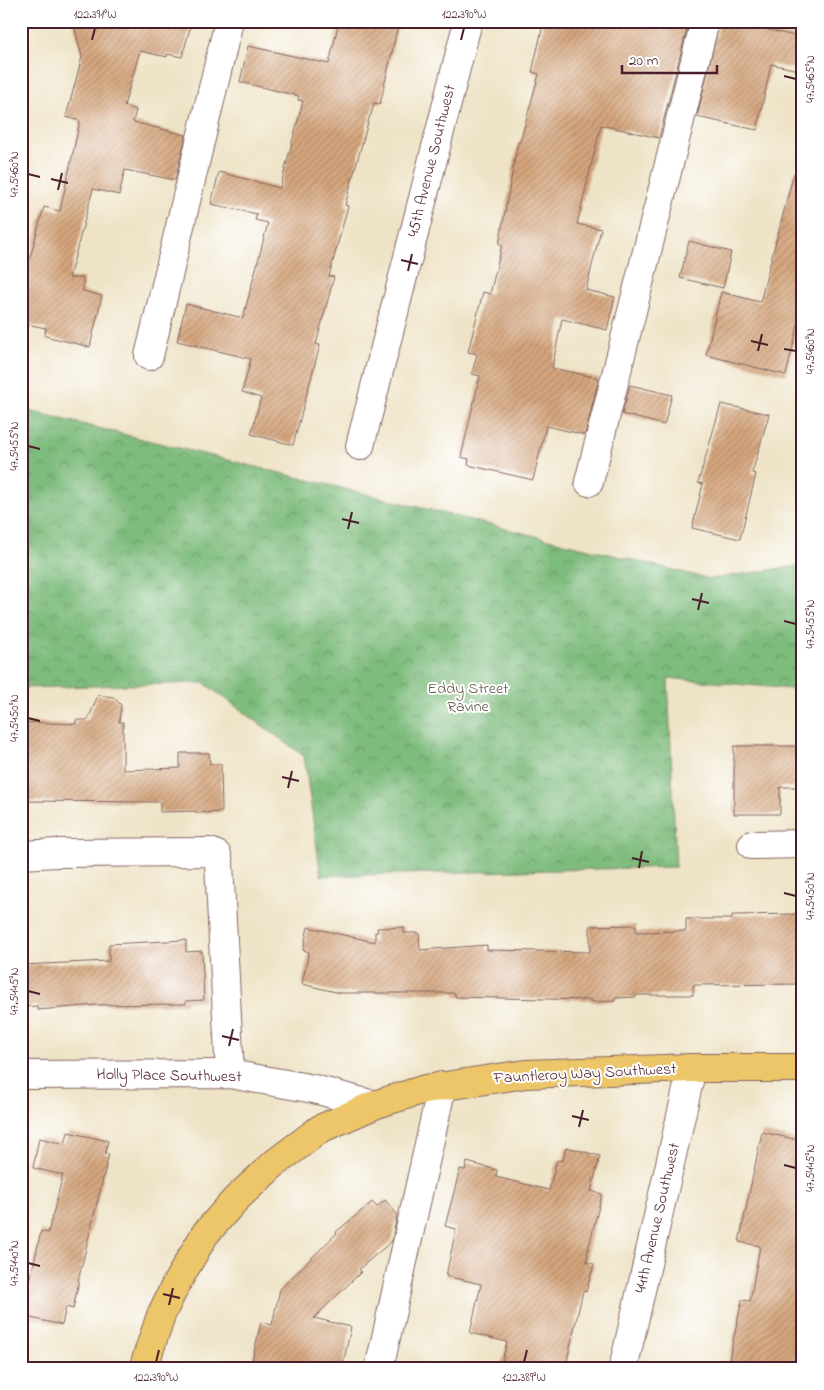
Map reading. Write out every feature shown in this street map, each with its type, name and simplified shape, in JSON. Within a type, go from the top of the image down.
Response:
[{"type":"main road","name":"Fauntleroy Way Southwest","points":[[143,1369],[161,1314],[205,1234],[236,1199],[275,1163],[320,1129],[374,1104],[426,1089],[526,1074],[692,1068],[803,1068]]},
{"type":"street","points":[[150,356],[229,21]]},
{"type":"street","name":"45th Avenue Southwest","points":[[360,446],[468,21]]},
{"type":"street","points":[[589,482],[705,21]]},
{"type":"street","points":[[752,845],[803,844]]},
{"type":"street","points":[[21,856],[86,852],[210,852],[217,855],[219,863],[230,1074]]},
{"type":"street","name":"44th Avenue Southwest","points":[[624,1369],[692,1068]]},
{"type":"street","name":"Holly Place Southwest","points":[[21,1075],[230,1074],[314,1089],[374,1104]]},
{"type":"street","points":[[378,1369],[442,1086]]},
{"type":"green space","name":"Eddy Street Ravine","points":[[21,409],[710,579],[803,565],[803,690],[668,678],[676,867],[321,876],[304,756],[204,683],[21,688]]},
{"type":"building","points":[[73,21],[192,21],[182,57],[167,54],[167,57],[140,51],[124,106],[136,110],[133,122],[186,135],[175,180],[125,170],[119,195],[93,189],[69,278],[83,278],[83,291],[102,296],[90,347],[45,336],[46,328],[21,323],[21,290],[44,207],[60,211],[80,121],[66,117],[82,57]]},
{"type":"building","points":[[339,21],[399,21],[380,104],[374,103],[345,205],[348,206],[329,276],[334,277],[316,344],[320,345],[293,445],[251,434],[261,398],[242,392],[251,359],[177,341],[186,304],[243,318],[268,223],[255,220],[257,214],[211,204],[219,172],[280,188],[303,101],[298,100],[299,96],[240,82],[248,46],[329,64]]},
{"type":"building","points":[[544,21],[689,21],[659,138],[601,125],[577,224],[601,229],[586,290],[615,297],[607,330],[562,319],[552,368],[599,378],[585,435],[546,426],[533,480],[468,465],[469,459],[461,457],[480,376],[472,374],[477,354],[468,352],[483,292],[490,294],[502,245],[499,244],[518,142],[520,142],[539,74],[532,72]]},
{"type":"building","points":[[720,21],[767,21],[765,29],[803,38],[803,71],[771,64],[757,130],[697,117]]},
{"type":"building","points":[[794,173],[803,174],[803,304],[786,375],[706,355],[721,292],[760,302]]},
{"type":"building","points":[[689,241],[731,252],[723,288],[680,278]]},
{"type":"building","points":[[630,385],[672,395],[664,425],[622,414]]},
{"type":"building","points":[[721,404],[769,414],[752,473],[756,474],[740,539],[692,528],[703,484],[698,483]]},
{"type":"building","points":[[98,695],[113,697],[121,705],[119,722],[123,722],[123,770],[180,768],[180,753],[209,753],[210,764],[221,764],[222,812],[160,812],[160,802],[21,801],[21,722],[76,724],[76,720],[88,720]]},
{"type":"building","points":[[734,746],[803,746],[803,787],[780,787],[780,814],[734,814]]},
{"type":"building","points":[[803,914],[803,984],[693,985],[693,995],[636,995],[636,997],[615,998],[615,1001],[591,1002],[591,1000],[455,997],[455,993],[340,993],[302,984],[309,952],[303,950],[308,927],[375,942],[375,932],[378,932],[377,928],[404,927],[404,933],[419,933],[420,950],[487,945],[487,950],[590,952],[590,926],[636,925],[636,932],[686,931],[686,919],[732,919],[732,915]]},
{"type":"building","points":[[186,940],[186,952],[202,951],[204,1000],[186,1001],[186,1004],[97,1005],[38,1010],[37,1006],[23,1007],[22,965],[109,961],[109,944]]},
{"type":"building","points":[[68,1132],[108,1141],[105,1154],[109,1154],[73,1309],[66,1307],[62,1325],[22,1316],[41,1231],[48,1233],[63,1175],[33,1168],[39,1138],[65,1144]]},
{"type":"building","points":[[762,1132],[803,1141],[803,1318],[792,1369],[727,1369],[742,1300],[750,1301],[760,1246],[739,1242]]},
{"type":"building","points":[[566,1147],[600,1156],[591,1191],[602,1194],[586,1262],[594,1264],[586,1292],[583,1291],[565,1369],[500,1369],[507,1342],[470,1333],[481,1284],[446,1276],[456,1229],[445,1226],[460,1169],[465,1170],[467,1162],[497,1170],[496,1177],[549,1190],[557,1160],[563,1161]]},
{"type":"building","points":[[385,1200],[397,1214],[392,1241],[359,1269],[361,1272],[314,1318],[351,1327],[342,1369],[250,1369],[261,1322],[272,1325],[280,1289],[336,1232],[372,1202],[377,1207]]}]
